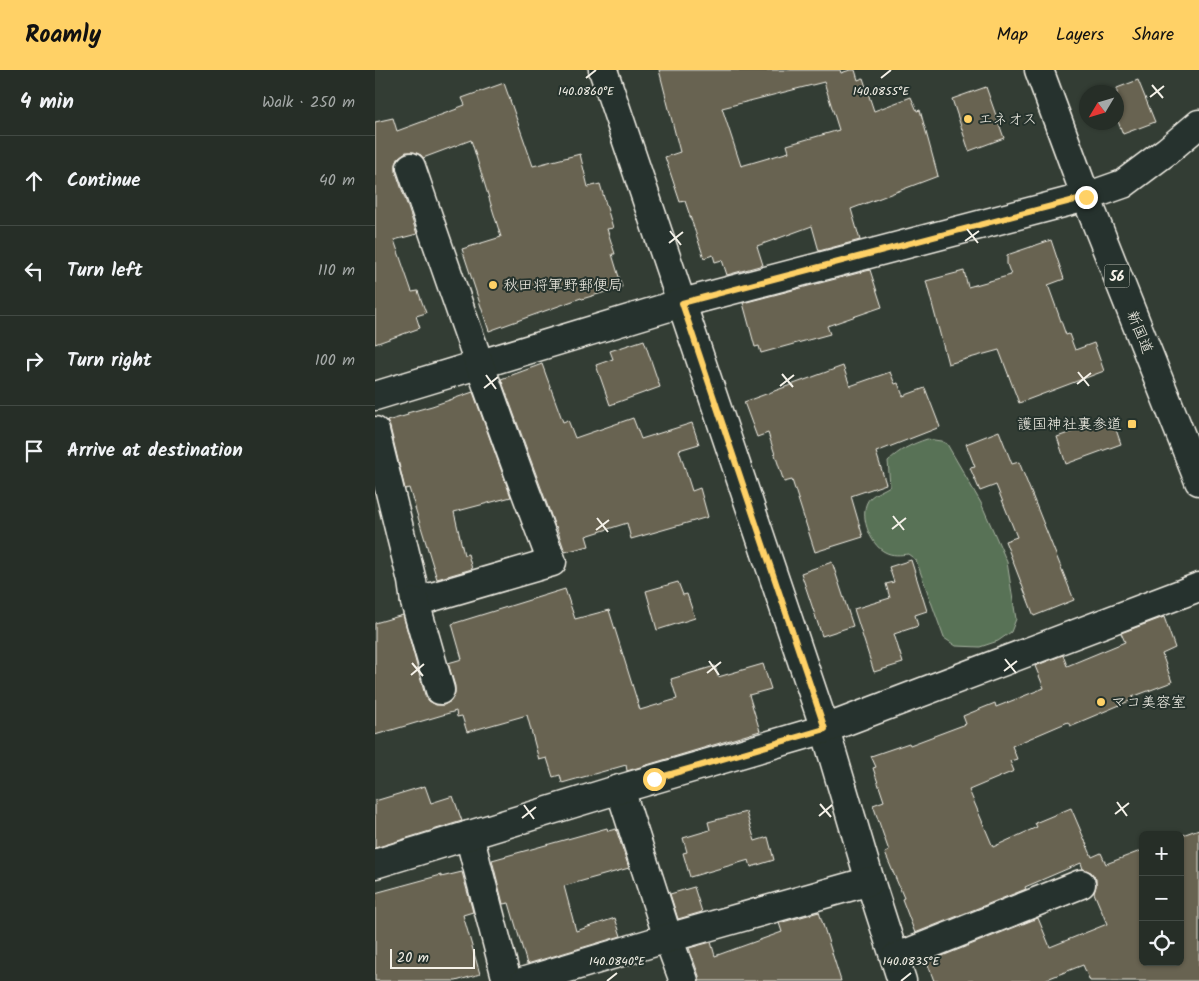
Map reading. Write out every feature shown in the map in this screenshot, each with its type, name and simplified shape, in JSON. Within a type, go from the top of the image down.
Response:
[{"type":"street","points":[[603,70],[825,729],[898,969],[1081,884]]},
{"type":"street","name":"新国道","points":[[1039,70],[1086,197],[1199,481]]},
{"type":"street","points":[[375,396],[682,303],[1086,197],[1123,184],[1199,124]]},
{"type":"street","points":[[411,167],[479,365],[552,562],[415,602]]},
{"type":"street","points":[[375,431],[412,581],[415,602],[440,690]]},
{"type":"street","points":[[375,864],[825,729],[1199,587]]},
{"type":"street","points":[[620,789],[667,938],[684,981]]},
{"type":"street","points":[[469,835],[507,981]]},
{"type":"street","points":[[525,981],[667,938],[871,881]]},
{"type":"green space","points":[[927,439],[947,444],[981,503],[1007,562],[1016,619],[1011,632],[998,641],[980,647],[956,646],[944,638],[916,560],[908,554],[894,555],[885,552],[875,543],[867,528],[865,519],[866,504],[872,496],[890,486],[888,461],[906,448]]},
{"type":"building","points":[[659,70],[840,70],[841,73],[855,70],[858,80],[863,78],[874,111],[911,97],[917,111],[920,110],[938,176],[851,209],[860,240],[819,251],[812,226],[757,246],[763,265],[727,275],[722,260],[715,262],[713,255],[704,258],[685,201],[680,202],[665,157],[680,152]],"holes":[[[824,82],[839,130],[787,145],[789,152],[741,166],[722,108]]]},
{"type":"building","points":[[1138,80],[1155,122],[1123,134],[1121,130],[1124,130],[1124,85]]},
{"type":"building","points":[[504,83],[533,166],[580,154],[588,187],[600,184],[613,228],[607,229],[622,287],[581,298],[489,331],[462,249],[501,237],[471,140],[423,158],[414,152],[406,152],[399,157],[396,164],[396,172],[417,234],[394,240],[412,292],[418,291],[426,313],[416,316],[420,328],[375,344],[375,122],[393,118],[397,131],[457,109],[465,105],[462,98]]},
{"type":"building","points":[[986,87],[1004,138],[969,151],[952,99]]},
{"type":"building","points":[[1051,240],[1064,279],[1048,285],[1066,335],[1069,334],[1075,350],[1094,343],[1104,371],[1019,403],[999,350],[948,364],[926,281],[964,271],[968,287],[1011,275],[1007,264],[1007,255]]},
{"type":"building","points":[[870,270],[882,307],[827,326],[830,334],[761,353],[759,346],[755,347],[743,303]]},
{"type":"building","points":[[644,340],[660,387],[610,405],[596,365],[613,359],[610,351]]},
{"type":"building","points":[[542,364],[563,422],[568,420],[575,438],[633,418],[641,439],[692,423],[699,444],[679,450],[692,491],[700,488],[708,517],[631,539],[627,523],[586,536],[589,546],[565,552],[501,379]]},
{"type":"building","points":[[843,366],[850,386],[890,372],[895,384],[898,383],[903,396],[925,388],[940,427],[876,452],[886,484],[851,496],[863,537],[815,552],[792,480],[784,482],[768,433],[757,437],[744,402]]},
{"type":"building","points":[[473,392],[511,497],[454,512],[464,555],[468,554],[472,569],[437,579],[409,488],[405,489],[387,421]]},
{"type":"building","points":[[1112,418],[1121,444],[1066,464],[1057,437]]},
{"type":"building","points":[[999,431],[1012,464],[1019,462],[1074,600],[1034,616],[1005,541],[1017,537],[996,485],[980,491],[970,468],[975,467],[966,444]]},
{"type":"building","points":[[911,560],[927,611],[915,615],[918,626],[894,634],[903,663],[874,672],[854,609],[890,598],[886,584],[894,582],[889,567]]},
{"type":"building","points":[[832,562],[853,626],[822,636],[801,573]]},
{"type":"building","points":[[678,582],[683,595],[687,594],[695,618],[657,630],[646,591]]},
{"type":"building","points":[[565,589],[575,619],[609,610],[640,710],[677,699],[671,679],[715,666],[718,677],[763,664],[771,689],[749,695],[760,731],[627,771],[626,765],[562,783],[560,775],[553,777],[547,758],[539,760],[527,715],[467,732],[462,716],[457,717],[456,711],[375,735],[375,623],[403,615],[425,695],[429,701],[436,705],[444,705],[451,701],[455,693],[455,686],[448,663],[462,659],[452,624]]},
{"type":"building","points":[[1164,617],[1175,648],[1162,654],[1172,682],[1132,697],[1134,699],[1070,726],[1068,722],[1012,746],[1017,759],[1010,761],[1014,771],[969,790],[993,847],[1037,827],[1035,823],[1071,808],[1092,857],[1101,853],[1106,864],[1139,852],[1139,966],[1184,966],[1184,835],[1199,829],[1199,981],[1090,981],[1083,965],[1042,981],[934,981],[927,962],[1038,918],[1050,947],[1107,924],[1094,893],[1096,879],[1091,872],[1083,869],[1081,863],[1025,887],[1026,889],[915,933],[902,899],[904,898],[885,853],[889,851],[873,805],[884,801],[873,768],[876,767],[871,756],[909,743],[910,745],[966,724],[963,716],[995,703],[996,707],[1044,688],[1035,666],[1063,655],[1067,666],[1125,642],[1121,633]]},
{"type":"building","points":[[425,786],[431,803],[453,796],[462,821],[375,848],[375,801]]},
{"type":"building","points":[[746,812],[755,841],[768,837],[774,860],[751,867],[749,860],[690,877],[683,853],[687,852],[683,838],[710,830],[708,822]]},
{"type":"building","points":[[607,828],[608,831],[616,829],[629,868],[564,886],[576,931],[615,918],[621,936],[527,964],[509,903],[503,904],[492,860]]},
{"type":"building","points":[[462,872],[473,912],[463,915],[480,974],[456,981],[375,981],[375,893],[441,875],[441,877]]},
{"type":"building","points":[[694,887],[702,912],[678,919],[670,894]]},
{"type":"building","points":[[819,912],[841,981],[699,981],[689,948],[711,942],[715,956],[782,932],[779,923]]},
{"type":"place","name":"エネオス","points":[[968,119]]},
{"type":"place","name":"秋田将軍野郵便局","points":[[493,285]]},
{"type":"place","name":"護国神社裏参道","points":[[1132,424]]},
{"type":"place","name":"マコ美容室","points":[[1101,702]]},
{"type":"route","points":[[654,779],[825,729],[682,303],[1086,197]]}]
